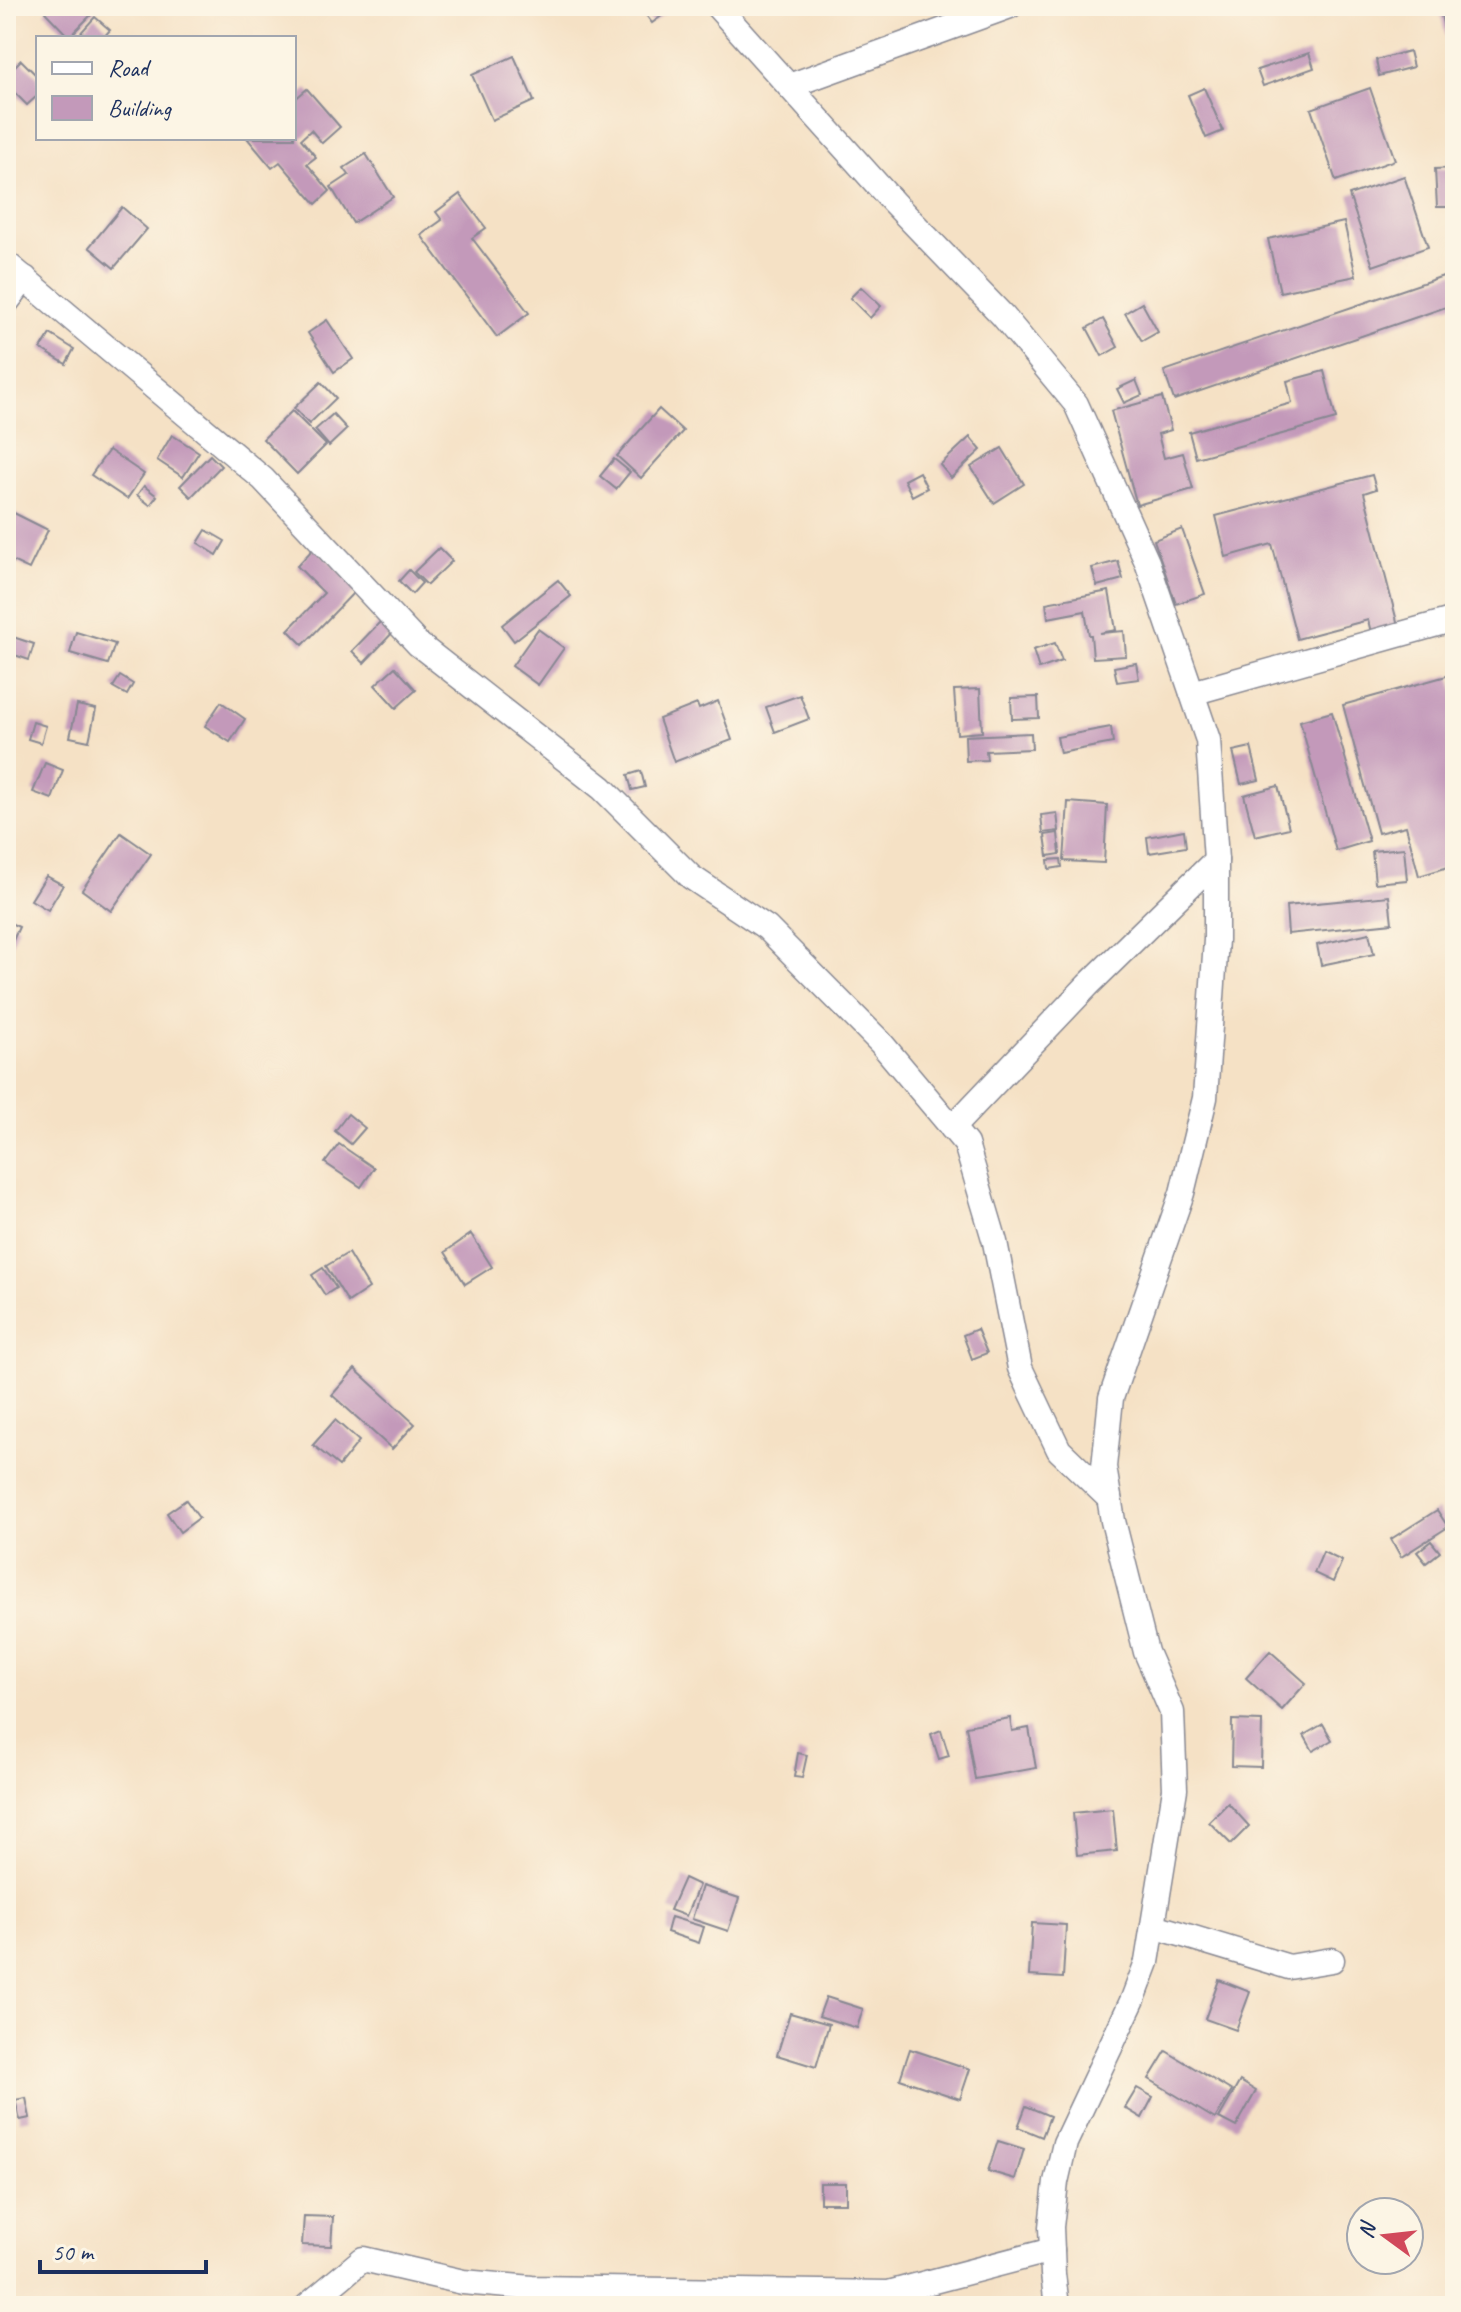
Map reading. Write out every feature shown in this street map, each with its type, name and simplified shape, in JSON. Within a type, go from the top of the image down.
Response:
[{"type":"street","points":[[717,6],[893,202],[1003,316],[1076,404],[1147,562],[1208,740],[1216,860],[1216,940],[1205,1098],[1182,1193],[1111,1398],[1104,1467],[1146,1652],[1172,1712],[1175,1789],[1147,1962],[1133,1999],[1065,2143],[1056,2182],[1051,2227],[1057,2306]]},
{"type":"street","points":[[789,86],[1010,6]]},
{"type":"street","points":[[6,303],[16,270],[263,479],[418,644],[602,788],[691,877],[767,928],[881,1043],[966,1144],[995,1242],[1020,1368],[1059,1450],[1109,1498]]},
{"type":"street","points":[[1192,693],[1455,619]]},
{"type":"street","points":[[952,1128],[1088,985],[1216,860]]},
{"type":"street","points":[[1154,1926],[1289,1967],[1332,1960]]},
{"type":"street","points":[[307,2306],[363,2259],[463,2282],[532,2288],[888,2293],[1052,2250]]},
{"type":"building","points":[[51,6],[92,6],[96,10],[70,36],[45,12]]},
{"type":"building","points":[[650,6],[663,6],[667,12],[652,23],[643,11]]},
{"type":"building","points":[[1439,6],[1455,6],[1455,50],[1449,51]]},
{"type":"building","points":[[95,17],[110,30],[105,36],[78,36]]},
{"type":"building","points":[[1409,51],[1413,67],[1379,76],[1376,60]]},
{"type":"building","points":[[1309,53],[1314,68],[1263,86],[1257,70]]},
{"type":"building","points":[[514,56],[534,101],[492,120],[472,75]]},
{"type":"building","points":[[21,60],[36,75],[36,97],[27,105],[6,84],[6,75]]},
{"type":"building","points":[[1204,88],[1223,131],[1206,138],[1188,95]]},
{"type":"building","points":[[1370,88],[1395,160],[1336,181],[1311,109]]},
{"type":"building","points":[[307,89],[340,127],[322,143],[311,130],[301,139],[316,157],[307,164],[330,191],[316,204],[280,162],[272,168],[249,140],[296,140],[296,98]]},
{"type":"building","points":[[366,154],[393,197],[353,223],[331,187],[349,175],[344,168]]},
{"type":"building","points":[[1455,168],[1455,207],[1437,207],[1435,169]]},
{"type":"building","points":[[1404,176],[1428,247],[1373,266],[1349,195]]},
{"type":"building","points":[[460,194],[486,228],[472,238],[529,313],[497,337],[421,235],[442,220],[436,212]]},
{"type":"building","points":[[122,207],[147,229],[114,268],[89,247]]},
{"type":"building","points":[[1344,222],[1356,276],[1280,292],[1268,239]]},
{"type":"building","points":[[1455,272],[1455,304],[1174,400],[1164,371]]},
{"type":"building","points":[[861,287],[881,306],[870,318],[850,298]]},
{"type":"building","points":[[1142,303],[1158,332],[1142,341],[1125,313]]},
{"type":"building","points":[[1103,319],[1118,347],[1102,356],[1087,328]]},
{"type":"building","points":[[327,320],[353,359],[334,372],[308,333]]},
{"type":"building","points":[[50,334],[74,349],[66,364],[41,349]]},
{"type":"building","points":[[1324,371],[1336,419],[1196,458],[1189,432],[1292,403],[1287,381]]},
{"type":"building","points":[[1136,380],[1142,395],[1124,403],[1117,389]]},
{"type":"building","points":[[321,382],[336,398],[309,424],[294,408]]},
{"type":"building","points":[[1162,397],[1171,430],[1158,434],[1164,458],[1183,453],[1193,489],[1137,505],[1111,411]]},
{"type":"building","points":[[659,409],[683,431],[641,478],[617,456]]},
{"type":"building","points":[[292,411],[326,445],[297,474],[263,439]]},
{"type":"building","points":[[333,414],[347,429],[329,446],[315,430]]},
{"type":"building","points":[[172,435],[199,452],[183,477],[157,460]]},
{"type":"building","points":[[970,437],[981,450],[951,478],[940,465]]},
{"type":"building","points":[[1002,448],[1024,484],[994,503],[971,467]]},
{"type":"building","points":[[109,450],[144,474],[127,499],[91,475]]},
{"type":"building","points":[[210,455],[221,466],[191,497],[180,486]]},
{"type":"building","points":[[614,459],[630,472],[616,489],[600,476]]},
{"type":"building","points":[[919,472],[927,488],[912,496],[904,480]]},
{"type":"building","points":[[1372,475],[1376,489],[1364,493],[1400,633],[1373,641],[1368,620],[1297,639],[1272,544],[1226,557],[1216,516]]},
{"type":"building","points":[[144,486],[157,496],[150,505],[137,495]]},
{"type":"building","points":[[6,509],[48,530],[29,569],[6,558]]},
{"type":"building","points":[[1182,529],[1205,594],[1176,604],[1154,540]]},
{"type":"building","points":[[206,530],[225,541],[217,555],[198,543]]},
{"type":"building","points":[[315,547],[357,589],[303,645],[288,630],[324,593],[297,566]]},
{"type":"building","points":[[439,548],[452,561],[427,585],[414,572]]},
{"type":"building","points":[[1118,561],[1123,579],[1097,586],[1092,568]]},
{"type":"building","points":[[409,570],[422,583],[412,594],[399,581]]},
{"type":"building","points":[[558,580],[571,596],[514,641],[502,625]]},
{"type":"building","points":[[1109,591],[1116,630],[1100,633],[1124,631],[1126,656],[1093,658],[1085,611],[1048,618],[1046,603]]},
{"type":"building","points":[[383,619],[395,630],[364,663],[352,651]]},
{"type":"building","points":[[538,629],[564,648],[538,685],[512,666]]},
{"type":"building","points":[[76,632],[115,644],[108,664],[70,653]]},
{"type":"building","points":[[7,635],[34,644],[29,660],[6,652]]},
{"type":"building","points":[[1055,643],[1062,661],[1039,669],[1033,650]]},
{"type":"building","points":[[1136,663],[1139,679],[1117,682],[1114,667]]},
{"type":"building","points":[[395,667],[416,690],[396,708],[375,685]]},
{"type":"building","points":[[1450,675],[1455,693],[1455,865],[1419,876],[1406,826],[1378,833],[1343,705]]},
{"type":"building","points":[[120,676],[133,684],[127,695],[113,687]]},
{"type":"building","points":[[980,689],[982,732],[957,734],[954,690]]},
{"type":"building","points":[[800,695],[809,719],[775,732],[766,707]]},
{"type":"building","points":[[1038,697],[1039,718],[1012,719],[1011,698]]},
{"type":"building","points":[[718,701],[732,740],[674,762],[659,719],[697,704],[699,709]]},
{"type":"building","points":[[221,702],[245,719],[230,742],[205,726]]},
{"type":"building","points":[[77,705],[96,709],[89,741],[70,737]]},
{"type":"building","points":[[1332,712],[1369,841],[1336,851],[1300,721]]},
{"type":"building","points":[[33,722],[46,726],[41,743],[28,739]]},
{"type":"building","points":[[1111,727],[1113,743],[1060,753],[1057,737]]},
{"type":"building","points":[[1031,733],[1032,749],[986,751],[987,760],[966,761],[965,736]]},
{"type":"building","points":[[1251,747],[1259,780],[1241,784],[1233,751]]},
{"type":"building","points":[[45,763],[63,770],[52,799],[33,792]]},
{"type":"building","points":[[641,771],[645,787],[632,790],[628,775]]},
{"type":"building","points":[[1278,786],[1289,828],[1255,836],[1244,795]]},
{"type":"building","points":[[1068,802],[1107,805],[1104,863],[1064,861]]},
{"type":"building","points":[[1057,813],[1059,831],[1043,833],[1041,815]]},
{"type":"building","points":[[1184,830],[1186,847],[1149,853],[1147,837]]},
{"type":"building","points":[[121,833],[151,854],[111,911],[82,890]]},
{"type":"building","points":[[1058,833],[1060,854],[1048,856],[1045,835]]},
{"type":"building","points":[[1404,848],[1407,880],[1375,883],[1372,851]]},
{"type":"building","points":[[1061,859],[1062,867],[1049,869],[1048,860]]},
{"type":"building","points":[[46,876],[63,885],[48,910],[31,900]]},
{"type":"building","points":[[1389,896],[1392,923],[1288,934],[1286,906]]},
{"type":"building","points":[[6,921],[19,927],[6,956]]},
{"type":"building","points":[[1369,933],[1374,954],[1321,965],[1317,945]]},
{"type":"building","points":[[348,1114],[365,1128],[351,1144],[335,1131]]},
{"type":"building","points":[[339,1144],[374,1168],[361,1187],[325,1163]]},
{"type":"building","points":[[471,1234],[492,1267],[465,1284],[445,1252]]},
{"type":"building","points":[[348,1253],[369,1288],[348,1302],[326,1266]]},
{"type":"building","points":[[323,1268],[336,1288],[325,1295],[312,1275]]},
{"type":"building","points":[[977,1329],[987,1353],[972,1359],[963,1335]]},
{"type":"building","points":[[355,1369],[415,1424],[392,1449],[332,1395]]},
{"type":"building","points":[[335,1420],[359,1441],[339,1466],[313,1445]]},
{"type":"building","points":[[186,1500],[199,1518],[180,1532],[167,1513]]},
{"type":"building","points":[[1437,1510],[1448,1527],[1401,1557],[1391,1539]]},
{"type":"building","points":[[1431,1541],[1440,1552],[1426,1563],[1417,1552]]},
{"type":"building","points":[[1323,1552],[1342,1561],[1333,1582],[1314,1573]]},
{"type":"building","points":[[1270,1651],[1306,1683],[1282,1710],[1246,1678]]},
{"type":"building","points":[[1010,1718],[1012,1731],[1029,1728],[1036,1768],[975,1779],[966,1726]]},
{"type":"building","points":[[1232,1720],[1262,1721],[1261,1767],[1231,1766]]},
{"type":"building","points":[[1323,1724],[1332,1740],[1313,1751],[1304,1735]]},
{"type":"building","points":[[941,1730],[949,1756],[939,1759],[931,1734]]},
{"type":"building","points":[[798,1753],[807,1755],[802,1778],[794,1777]]},
{"type":"building","points":[[1228,1803],[1249,1826],[1231,1844],[1209,1822]]},
{"type":"building","points":[[1113,1809],[1117,1851],[1077,1855],[1073,1813]]},
{"type":"building","points":[[684,1878],[699,1885],[686,1916],[670,1910]]},
{"type":"building","points":[[702,1886],[739,1898],[728,1931],[692,1919]]},
{"type":"building","points":[[671,1917],[704,1927],[699,1943],[667,1932]]},
{"type":"building","points":[[1032,1923],[1066,1925],[1063,1978],[1029,1976]]},
{"type":"building","points":[[1219,1980],[1250,1992],[1236,2030],[1205,2019]]},
{"type":"building","points":[[826,1997],[863,2009],[857,2028],[819,2016]]},
{"type":"building","points":[[790,2013],[829,2024],[816,2067],[777,2055]]},
{"type":"building","points":[[910,2049],[970,2069],[960,2099],[900,2079]]},
{"type":"building","points":[[1166,2051],[1232,2091],[1215,2119],[1149,2079]]},
{"type":"building","points":[[1240,2081],[1256,2091],[1236,2127],[1219,2118]]},
{"type":"building","points":[[1137,2088],[1153,2097],[1142,2118],[1125,2108]]},
{"type":"building","points":[[26,2098],[30,2118],[20,2120],[15,2100]]},
{"type":"building","points":[[1026,2106],[1050,2116],[1042,2137],[1018,2127]]},
{"type":"building","points":[[998,2141],[1024,2149],[1015,2179],[988,2171]]},
{"type":"building","points":[[820,2183],[846,2183],[846,2203],[820,2203]]},
{"type":"building","points":[[304,2216],[333,2217],[331,2246],[302,2245]]}]
